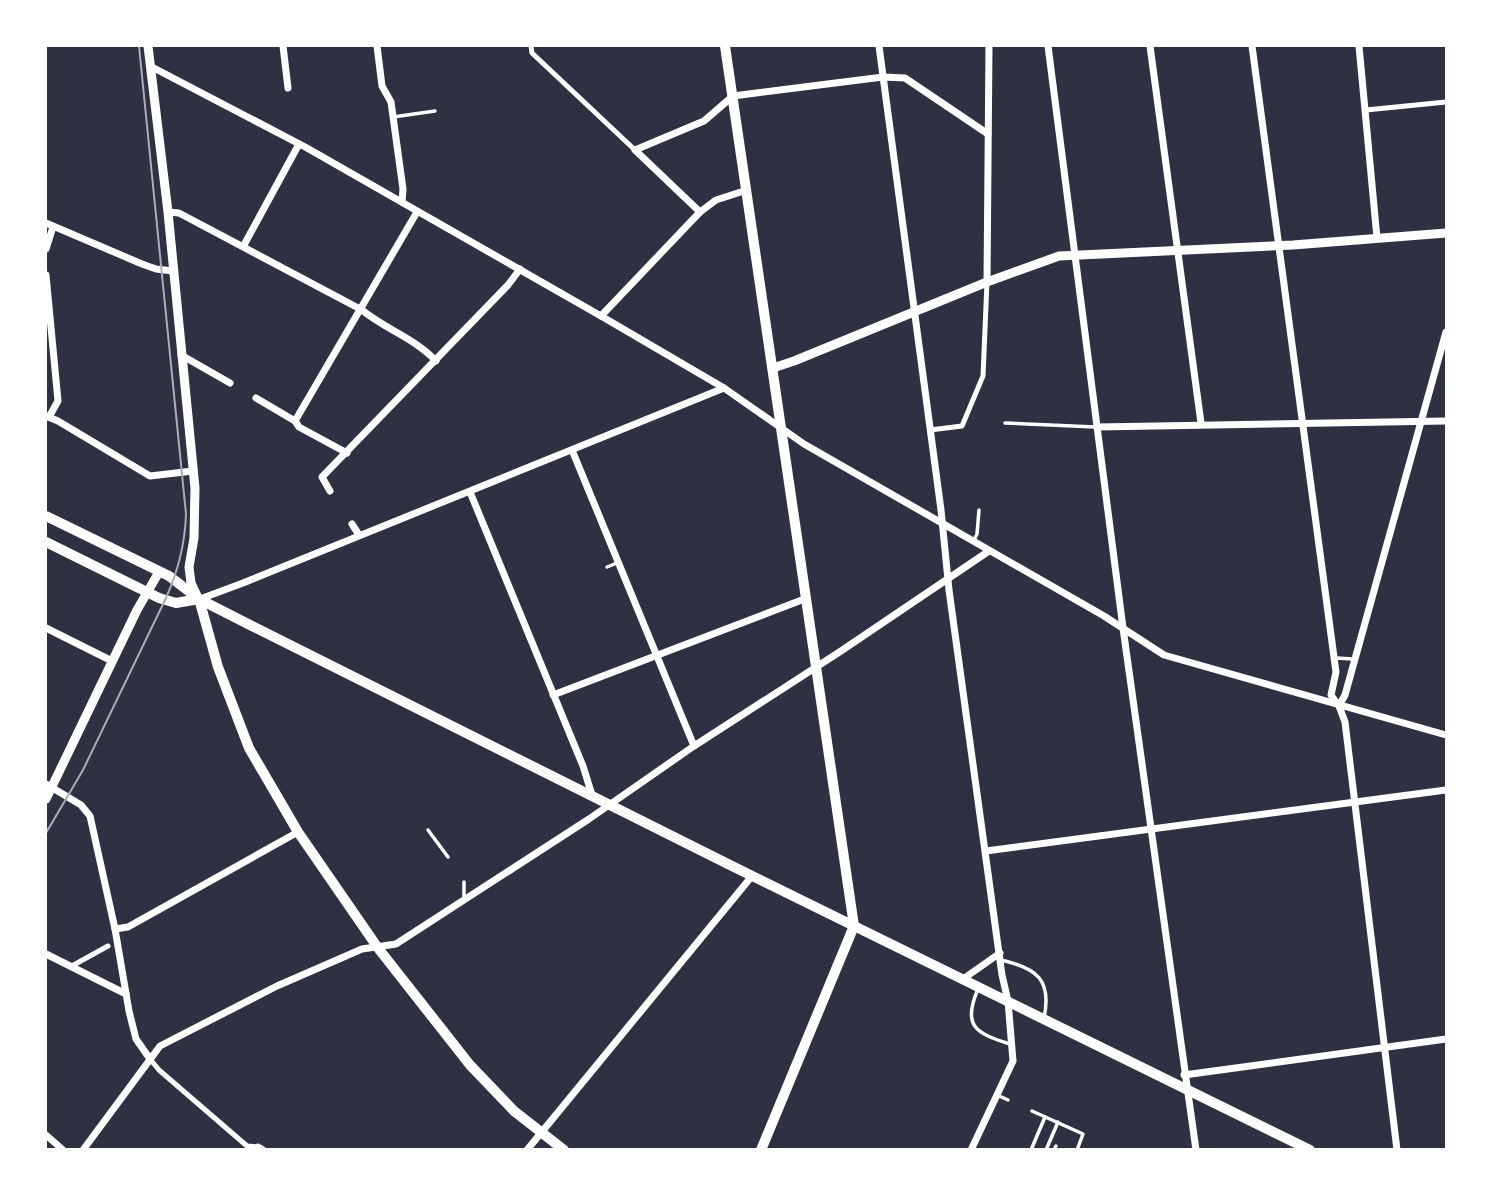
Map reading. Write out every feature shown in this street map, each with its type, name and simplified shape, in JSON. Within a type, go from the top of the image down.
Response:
[{"type":"main road","points":[[725,46],[853,926],[761,1150]]},
{"type":"main road","points":[[46,516],[174,580],[199,599],[752,876],[1310,1150]]},
{"type":"main road","points":[[46,542],[147,593],[176,603],[199,599]]},
{"type":"main road","points":[[199,599],[213,650],[250,748],[298,832],[378,948],[493,1092],[564,1150]]},
{"type":"street","points":[[148,46],[168,212],[193,471],[195,519],[189,567],[191,583],[199,599],[724,388]]},
{"type":"street","points":[[283,46],[288,88]]},
{"type":"street","points":[[377,46],[382,86],[391,102],[403,189],[402,202]]},
{"type":"street","points":[[531,46],[532,53],[700,212]]},
{"type":"street","points":[[879,46],[948,579],[1002,975],[1009,1001],[1013,1060],[971,1150]]},
{"type":"street","points":[[930,430],[962,426],[983,376],[987,282],[989,46]]},
{"type":"street","points":[[1048,46],[1150,830],[1196,1150]]},
{"type":"street","points":[[1150,46],[1201,423]]},
{"type":"street","points":[[1252,46],[1336,672],[1331,695],[1324,701]]},
{"type":"street","points":[[1359,46],[1377,239]]},
{"type":"street","points":[[150,65],[299,144],[601,316],[724,388],[782,430],[1123,628],[1164,655],[1447,735]]},
{"type":"street","points":[[635,150],[704,121],[733,96],[883,76],[905,78],[988,134]]},
{"type":"street","points":[[1366,110],[1447,102]]},
{"type":"street","points":[[244,246],[299,144]]},
{"type":"street","points":[[601,316],[700,212],[716,200],[747,190]]},
{"type":"street","points":[[168,212],[180,213],[362,310],[375,321],[429,353],[436,361]]},
{"type":"street","points":[[295,421],[417,212]]},
{"type":"street","points":[[46,249],[49,225],[142,264],[173,271]]},
{"type":"street","points":[[773,368],[1047,259],[1076,254],[1279,245],[1447,233]]},
{"type":"street","points":[[330,491],[322,477],[509,285],[520,269]]},
{"type":"street","points":[[46,275],[58,401],[47,418],[149,476],[193,471]]},
{"type":"street","points":[[1339,706],[1356,659],[1447,332]]},
{"type":"street","points":[[181,355],[230,383]]},
{"type":"street","points":[[256,398],[295,421],[299,427],[347,453]]},
{"type":"street","points":[[1097,427],[1201,423],[1447,421]]},
{"type":"street","points":[[572,450],[694,746]]},
{"type":"street","points":[[470,492],[554,695],[592,795]]},
{"type":"street","points":[[352,524],[359,535]]},
{"type":"street","points":[[83,1150],[160,1046],[277,986],[362,949],[396,944],[989,551]]},
{"type":"street","points":[[46,799],[48,786],[159,572]]},
{"type":"street","points":[[554,695],[807,598]]},
{"type":"street","points":[[46,628],[112,661]]},
{"type":"street","points":[[1331,695],[1345,722],[1397,1150]]},
{"type":"street","points":[[48,786],[82,805],[90,816],[136,1039],[159,1070],[247,1146],[259,1149]]},
{"type":"street","points":[[986,851],[1447,790]]},
{"type":"street","points":[[115,929],[128,927],[298,832]]},
{"type":"street","points":[[527,1150],[752,876]]},
{"type":"street","points":[[70,967],[108,946]]},
{"type":"street","points":[[46,954],[126,994]]},
{"type":"street","points":[[963,979],[1001,956]]},
{"type":"street","points":[[1184,1074],[1447,1039]]},
{"type":"street","points":[[46,1135],[63,1150]]},
{"type":"lane","points":[[393,117],[435,111]]},
{"type":"lane","points":[[1005,423],[1097,427]]},
{"type":"lane","points":[[973,541],[977,534],[979,510]]},
{"type":"lane","points":[[607,567],[619,562]]},
{"type":"lane","points":[[1334,658],[1356,659]]},
{"type":"lane","points":[[428,830],[448,857]]},
{"type":"lane","points":[[464,882],[464,900]]},
{"type":"lane","points":[[1001,956],[1030,969],[1038,976],[1046,996],[1044,1019]]},
{"type":"lane","points":[[979,987],[971,1005],[971,1021],[985,1035],[1012,1044]]},
{"type":"lane","points":[[995,1095],[1008,1100]]},
{"type":"lane","points":[[1032,1111],[1083,1134],[1077,1150]]},
{"type":"lane","points":[[1031,1150],[1045,1117]]},
{"type":"lane","points":[[1046,1150],[1058,1122]]},
{"type":"tram line","points":[[46,833],[83,770],[165,600],[174,579],[184,537],[186,514],[139,46]]}]
